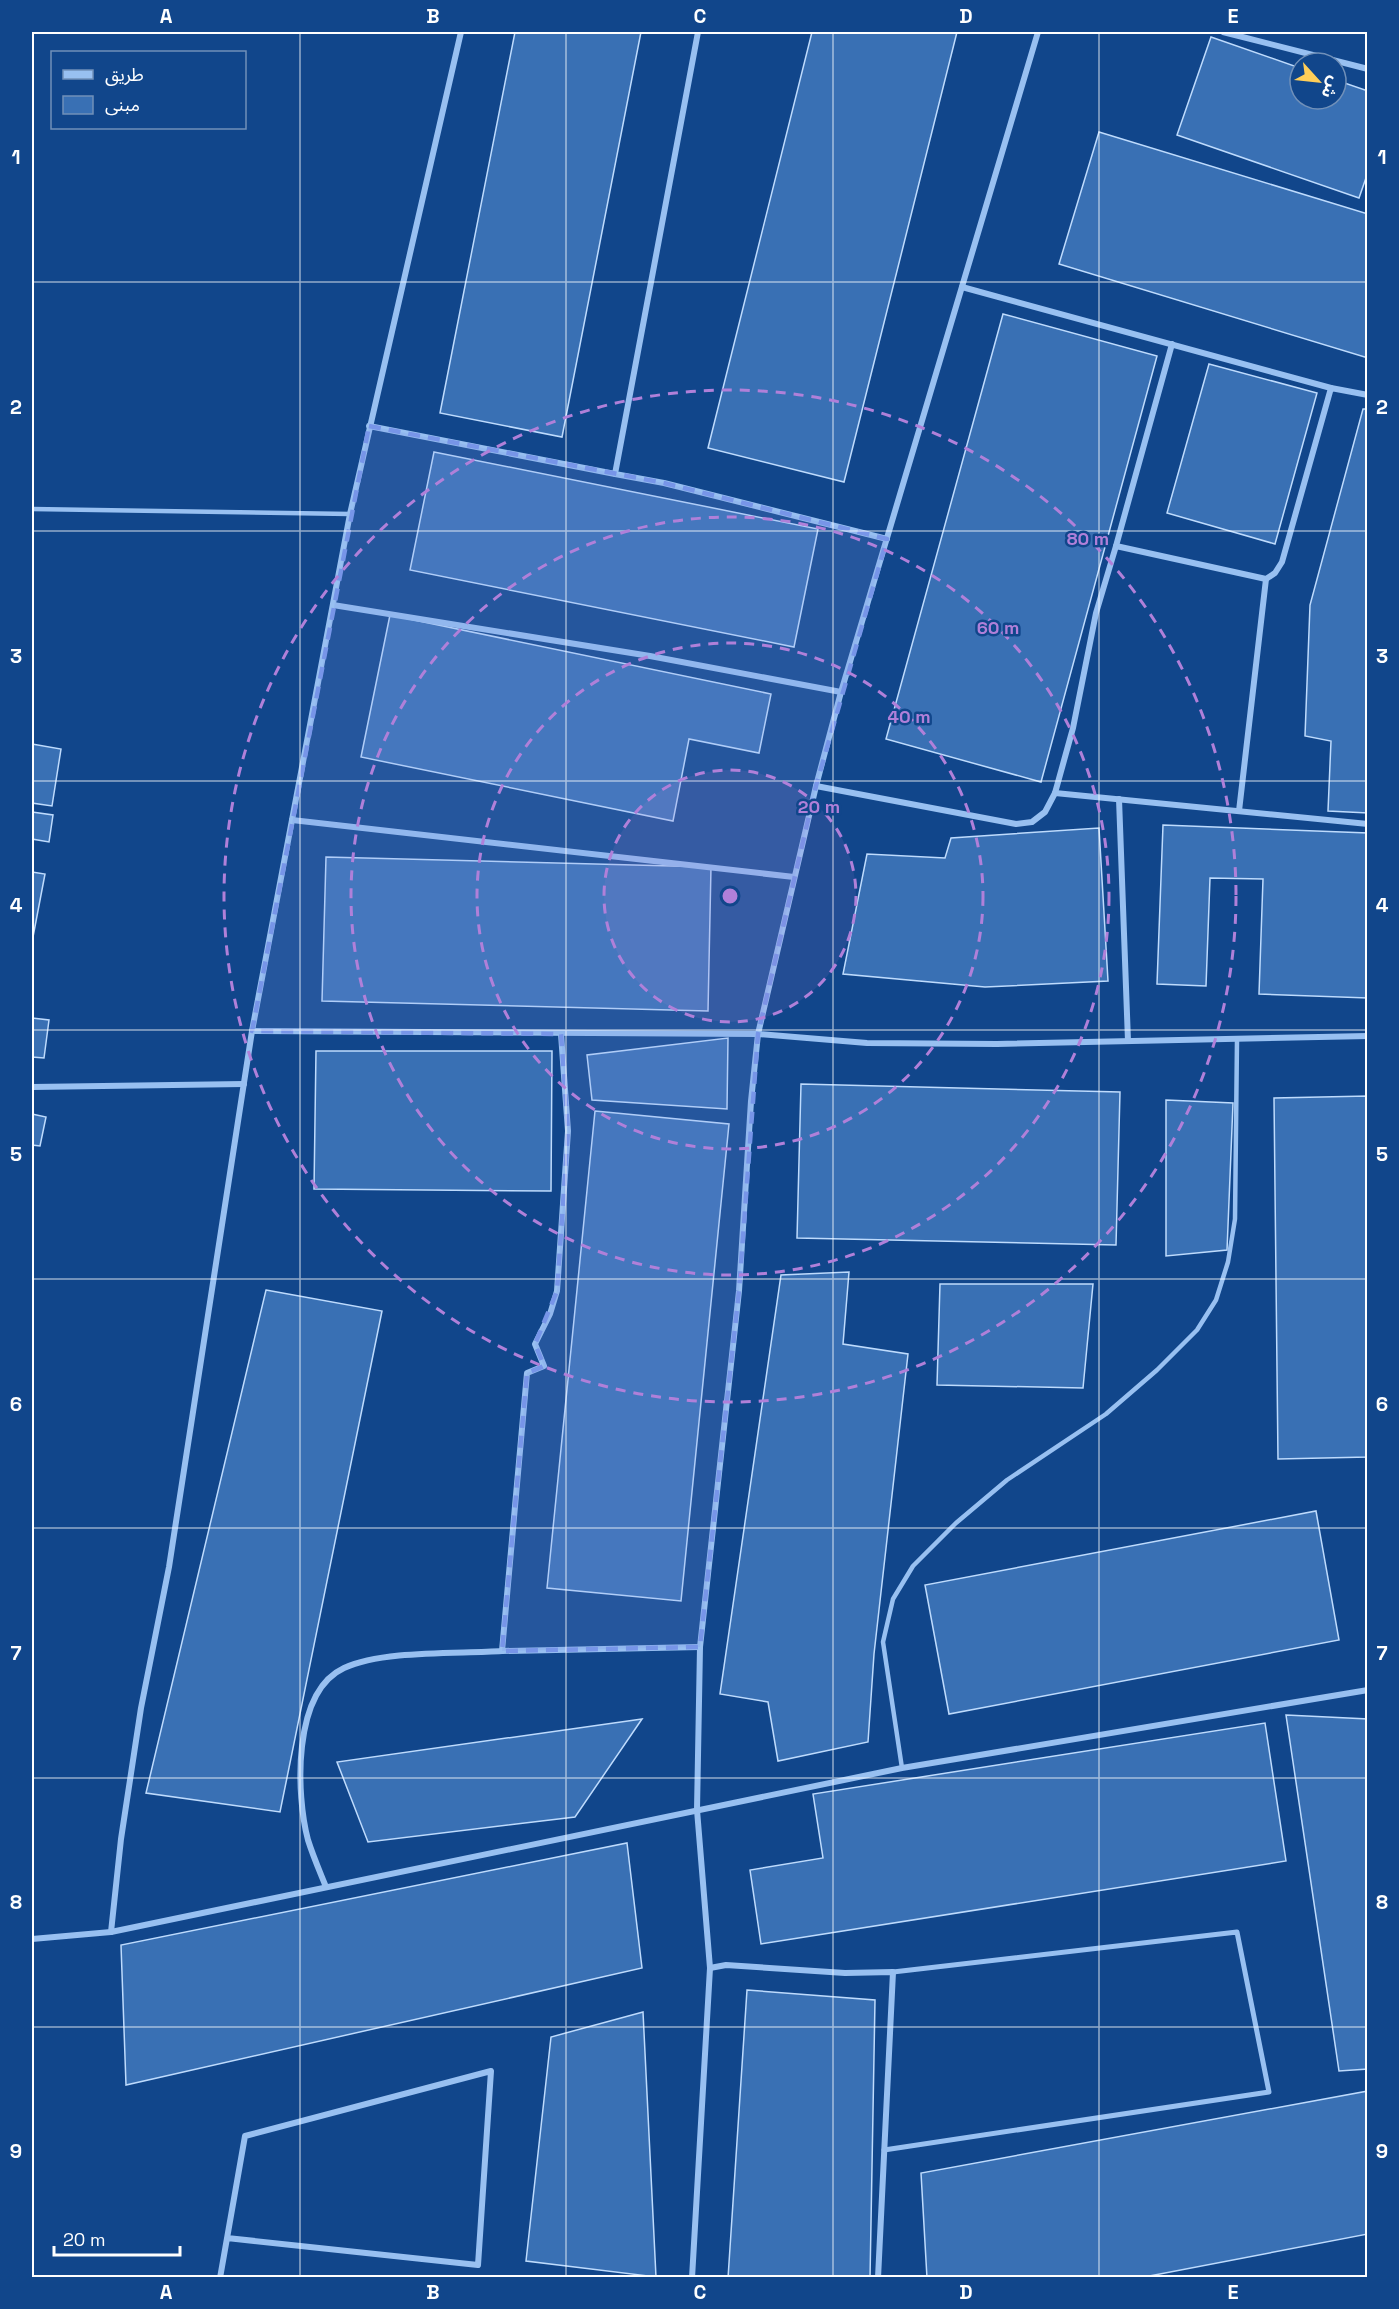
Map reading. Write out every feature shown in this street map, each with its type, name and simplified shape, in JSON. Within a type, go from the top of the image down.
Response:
[{"type":"street","points":[[111,1932],[121,1839],[139,1719],[169,1567],[252,1031],[350,514],[461,32]]},
{"type":"street","points":[[615,474],[698,32]]},
{"type":"street","points":[[692,2277],[710,1968],[697,1810],[700,1647],[739,1291],[751,1101],[758,1034],[816,786],[841,692],[1038,32]]},
{"type":"street","points":[[1223,32],[1368,69]]},
{"type":"street","points":[[962,286],[1331,388],[1368,395]]},
{"type":"street","points":[[816,786],[1016,825],[1032,822],[1045,812],[1055,793],[1073,728],[1096,613],[1172,344]]},
{"type":"street","points":[[1116,546],[1266,579],[1275,573],[1282,562],[1331,388]]},
{"type":"street","points":[[369,426],[664,483],[887,539]]},
{"type":"street","points":[[1239,811],[1266,579]]},
{"type":"street","points":[[333,605],[650,656],[841,692]]},
{"type":"street","points":[[1055,793],[1368,824]]},
{"type":"street","points":[[1119,799],[1128,1041]]},
{"type":"street","points":[[292,820],[794,877]]},
{"type":"street","points":[[252,1031],[758,1034],[867,1043],[997,1044],[1368,1036]]},
{"type":"street","points":[[502,1651],[527,1373],[544,1366],[534,1344],[550,1314],[557,1291],[568,1131],[561,1034]]},
{"type":"street","points":[[32,1087],[244,1084]]},
{"type":"street","points":[[326,1887],[308,1839],[300,1759],[304,1726],[320,1690],[342,1669],[379,1659],[502,1651],[700,1647]]},
{"type":"street","points":[[32,1939],[111,1932],[902,1768],[1368,1690]]},
{"type":"street","points":[[710,1968],[726,1965],[845,1973],[894,1972],[1237,1932],[1269,2092],[884,2150]]},
{"type":"street","points":[[878,2277],[894,1972]]},
{"type":"street","points":[[220,2277],[245,2136],[491,2071],[478,2265],[227,2238]]},
{"type":"lane","points":[[32,509],[350,514]]},
{"type":"lane","points":[[902,1768],[883,1642],[893,1599],[913,1566],[956,1523],[1007,1480],[1106,1414],[1157,1370],[1197,1330],[1216,1300],[1228,1262],[1235,1219],[1237,1040]]},
{"type":"highlighted area","points":[[369,426],[664,483],[887,539],[816,786],[758,1034],[739,1291],[700,1647],[502,1651],[527,1373],[544,1366],[535,1344],[557,1291],[568,1131],[561,1034],[252,1031]]},
{"type":"building","points":[[515,32],[641,32],[562,437],[440,413]]},
{"type":"building","points":[[812,32],[957,32],[844,482],[708,448]]},
{"type":"building","points":[[1211,37],[1288,64],[1288,111],[1348,111],[1348,84],[1368,91],[1368,172],[1359,198],[1177,135]]},
{"type":"building","points":[[1099,132],[1368,214],[1368,358],[1059,264]]},
{"type":"building","points":[[1003,314],[1157,356],[1041,782],[886,739]]},
{"type":"building","points":[[1209,364],[1317,393],[1275,544],[1167,513]]},
{"type":"building","points":[[1363,409],[1368,409],[1368,813],[1328,811],[1331,741],[1305,736],[1310,605]]},
{"type":"building","points":[[434,452],[818,529],[794,647],[410,570]]},
{"type":"building","points":[[390,615],[771,694],[759,753],[689,739],[673,821],[361,757]]},
{"type":"building","points":[[32,744],[61,749],[52,806],[32,803]]},
{"type":"building","points":[[32,812],[53,815],[49,842],[32,839]]},
{"type":"building","points":[[1163,825],[1368,833],[1368,998],[1259,994],[1263,879],[1210,878],[1206,986],[1157,984]]},
{"type":"building","points":[[1099,828],[1108,981],[985,987],[843,974],[867,854],[945,858],[951,838]]},
{"type":"building","points":[[326,857],[711,867],[708,1011],[322,1001]]},
{"type":"building","points":[[32,872],[45,874],[33,937],[32,937]]},
{"type":"building","points":[[32,1018],[49,1020],[44,1058],[32,1057]]},
{"type":"building","points":[[728,1038],[727,1109],[592,1100],[587,1055]]},
{"type":"building","points":[[316,1051],[552,1051],[551,1191],[314,1189]]},
{"type":"building","points":[[801,1084],[1120,1092],[1116,1245],[797,1238]]},
{"type":"building","points":[[1368,1096],[1368,1457],[1278,1459],[1274,1098]]},
{"type":"building","points":[[1166,1100],[1233,1103],[1227,1250],[1166,1256]]},
{"type":"building","points":[[595,1111],[729,1124],[681,1601],[547,1588]]},
{"type":"building","points":[[32,1114],[46,1117],[40,1146],[32,1145]]},
{"type":"building","points":[[849,1272],[843,1344],[908,1354],[874,1654],[868,1742],[778,1761],[768,1702],[720,1694],[781,1275]]},
{"type":"building","points":[[940,1284],[1093,1284],[1083,1388],[937,1385]]},
{"type":"building","points":[[266,1290],[382,1311],[280,1812],[146,1793]]},
{"type":"building","points":[[1316,1511],[1339,1640],[949,1714],[925,1585]]},
{"type":"building","points":[[1286,1715],[1368,1719],[1368,2069],[1339,2071]]},
{"type":"building","points":[[642,1719],[575,1817],[368,1842],[337,1762]]},
{"type":"building","points":[[1265,1723],[1286,1861],[761,1944],[750,1870],[823,1858],[813,1794]]},
{"type":"building","points":[[627,1843],[642,1968],[126,2085],[121,1945]]},
{"type":"building","points":[[747,1990],[875,2000],[870,2278],[728,2278]]},
{"type":"building","points":[[643,2012],[656,2277],[526,2261],[551,2037]]},
{"type":"building","points":[[1368,2091],[1368,2234],[1139,2278],[927,2278],[921,2173]]}]
